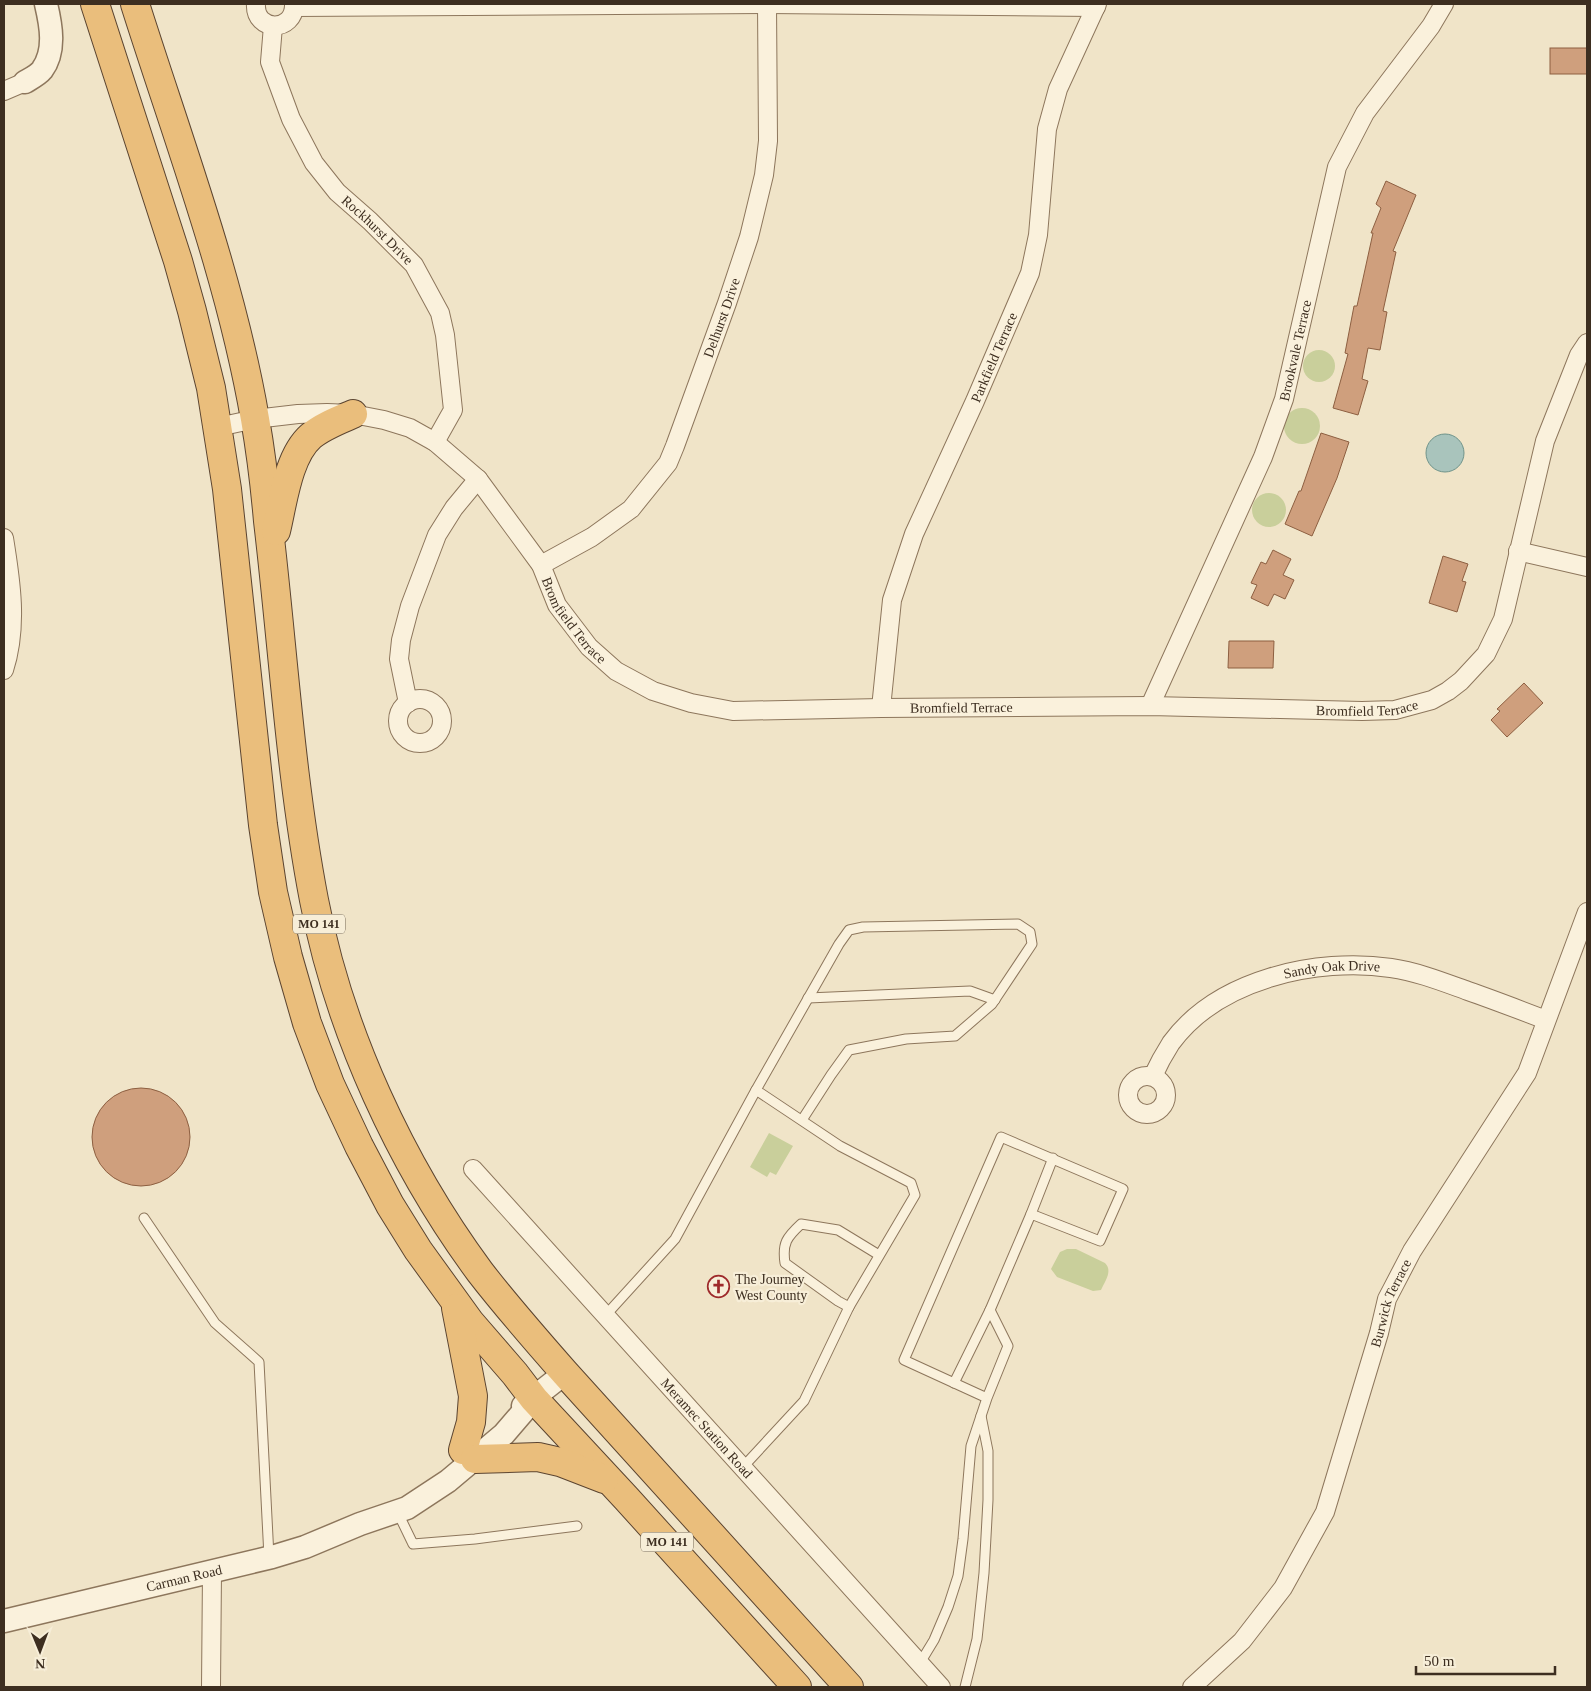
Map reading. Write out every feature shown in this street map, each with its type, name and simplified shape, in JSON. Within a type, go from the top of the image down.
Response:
[{"type":"highway","name":"MO 141","points":[[95,4],[190,303],[211,388],[229,507],[263,825],[273,892],[288,957],[307,1023],[330,1084],[358,1146],[418,1250],[489,1346],[515,1374],[534,1399],[798,1687]]},
{"type":"highway","name":"MO 141","points":[[135,4],[230,305],[255,419],[272,549],[303,836],[314,904],[331,969],[352,1035],[378,1098],[404,1150],[442,1217],[481,1273],[565,1373],[849,1687]]},
{"type":"highway","points":[[272,549],[287,484],[296,457],[302,446],[326,426],[353,414]]},
{"type":"highway","points":[[455,1301],[473,1396],[469,1454],[538,1457],[560,1462],[612,1482]]},
{"type":"street","points":[[4,91],[25,82],[41,72],[48,58],[52,39],[46,4]]},
{"type":"street","points":[[256,4],[255,9],[261,20],[273,26],[290,19],[294,5],[1097,5]]},
{"type":"street","name":"Delhurst Drive","points":[[541,565],[592,537],[631,509],[668,463],[675,446],[749,237],[764,175],[768,141],[767,4]]},
{"type":"street","name":"Brookvale Terrace","points":[[1150,706],[1263,457],[1284,398],[1337,167],[1365,113],[1432,26],[1444,4]]},
{"type":"street","name":"Parkfield Terrace","points":[[882,708],[892,600],[914,534],[979,392],[1030,273],[1038,235],[1047,129],[1058,89],[1097,5]]},
{"type":"street","name":"Rockhurst Drive","points":[[273,26],[270,62],[291,119],[314,162],[338,192],[370,221],[414,266],[440,313],[445,335],[452,410],[435,442]]},
{"type":"street","name":"Bromfield Terrace","points":[[218,427],[255,419],[326,413],[353,414],[384,420],[410,428],[435,442],[478,479],[541,565],[556,605],[589,647],[616,671],[653,692],[691,704],[733,711],[1150,706],[1362,712],[1395,710],[1432,700],[1448,692],[1486,654],[1503,620],[1545,441],[1579,355],[1587,343]]},
{"type":"street","points":[[408,703],[399,660],[401,640],[410,606],[437,535],[454,508],[478,479]]},
{"type":"street","points":[[4,538],[9,568],[12,614],[4,670]]},
{"type":"street","points":[[1518,551],[1587,567]]},
{"type":"street","name":"Burwick Terrace","points":[[1192,1687],[1242,1641],[1282,1588],[1325,1512],[1379,1333],[1387,1299],[1412,1251],[1527,1073],[1587,912]]},
{"type":"street","name":"Sandy Oak Drive","points":[[1153,1076],[1172,1043],[1188,1024],[1206,1010],[1229,994],[1281,974],[1304,968],[1363,965],[1393,968],[1429,977],[1546,1020]]},
{"type":"street","name":"Meramec Station Road","points":[[473,1169],[941,1687]]},
{"type":"street","name":"Carman Road","points":[[360,1524],[438,1469],[504,1434],[534,1399],[565,1373]]},
{"type":"street","name":"Carman Road","points":[[4,1620],[270,1558],[305,1547],[360,1524],[406,1508],[448,1481],[469,1454]]},
{"type":"street","points":[[211,1687],[212,1571]]},
{"type":"lane","points":[[605,1316],[675,1239],[756,1090],[839,944],[849,930],[862,927],[1018,924],[1030,932],[1032,944],[995,1000],[955,1036],[906,1039],[849,1050],[802,1120]]},
{"type":"lane","points":[[808,998],[970,991],[995,1000]]},
{"type":"lane","points":[[742,1468],[804,1401],[849,1308],[915,1194],[911,1183],[840,1146],[756,1090]]},
{"type":"lane","points":[[987,1398],[904,1360],[1001,1137],[1123,1189],[1100,1241],[1031,1214]]},
{"type":"lane","points":[[954,1383],[990,1310],[1053,1158]]},
{"type":"lane","points":[[144,1218],[215,1323],[259,1362],[270,1558]]},
{"type":"lane","points":[[849,1308],[786,1263],[783,1251],[789,1234],[800,1224],[838,1230],[879,1255]]},
{"type":"lane","points":[[920,1663],[934,1640],[958,1576],[971,1446],[987,1398],[1008,1346],[990,1310]]},
{"type":"lane","points":[[965,1687],[976,1639],[984,1573],[988,1500],[988,1450],[981,1416]]},
{"type":"lane","points":[[397,1511],[413,1544],[578,1526]]},
{"type":"green space","points":[[1319,350],[1325,351],[1330,355],[1334,360],[1334,372],[1330,377],[1325,381],[1319,382],[1313,381],[1308,377],[1304,372],[1303,366],[1304,360],[1308,355],[1313,351]]},
{"type":"green space","points":[[1302,408],[1309,409],[1315,413],[1319,419],[1319,433],[1315,439],[1309,443],[1302,444],[1295,443],[1289,439],[1285,433],[1284,426],[1285,419],[1289,413],[1295,409]]},
{"type":"green space","points":[[1269,493],[1276,494],[1281,498],[1285,503],[1285,517],[1281,522],[1276,526],[1269,527],[1262,526],[1257,522],[1253,517],[1252,510],[1253,503],[1257,498],[1262,494]]},
{"type":"green space","points":[[769,1133],[793,1146],[776,1175],[770,1172],[767,1177],[750,1167]]},
{"type":"green space","points":[[1067,1249],[1076,1249],[1105,1263],[1108,1273],[1101,1290],[1093,1291],[1057,1277],[1051,1269],[1060,1252]]},
{"type":"water","points":[[1445,434],[1458,440],[1464,453],[1458,466],[1445,472],[1432,466],[1426,453],[1432,440]]},
{"type":"building","points":[[1550,48],[1587,48],[1587,74],[1550,74]]},
{"type":"building","points":[[1386,181],[1416,195],[1393,251],[1396,252],[1383,311],[1387,312],[1380,350],[1368,348],[1362,379],[1368,381],[1358,415],[1333,408],[1348,354],[1345,353],[1354,306],[1357,306],[1373,233],[1371,233],[1381,208],[1376,204]]},
{"type":"building","points":[[1321,433],[1349,442],[1337,478],[1312,536],[1285,524],[1299,491],[1301,491]]},
{"type":"building","points":[[1273,550],[1291,559],[1283,575],[1294,580],[1285,599],[1274,594],[1268,606],[1251,598],[1257,585],[1251,583],[1261,562],[1266,564]]},
{"type":"building","points":[[1443,556],[1468,564],[1462,581],[1466,582],[1457,612],[1429,603]]},
{"type":"building","points":[[1229,641],[1274,641],[1273,668],[1228,668]]},
{"type":"building","points":[[1524,683],[1543,703],[1507,737],[1491,720],[1500,711],[1497,709]]},
{"type":"building","points":[[141,1088],[160,1091],[176,1102],[187,1118],[190,1137],[187,1156],[176,1172],[160,1183],[141,1186],[122,1183],[106,1172],[95,1156],[92,1137],[95,1118],[106,1102],[122,1091]]},
{"type":"place","name":"The Journey West County","points":[[719,1287]]}]
